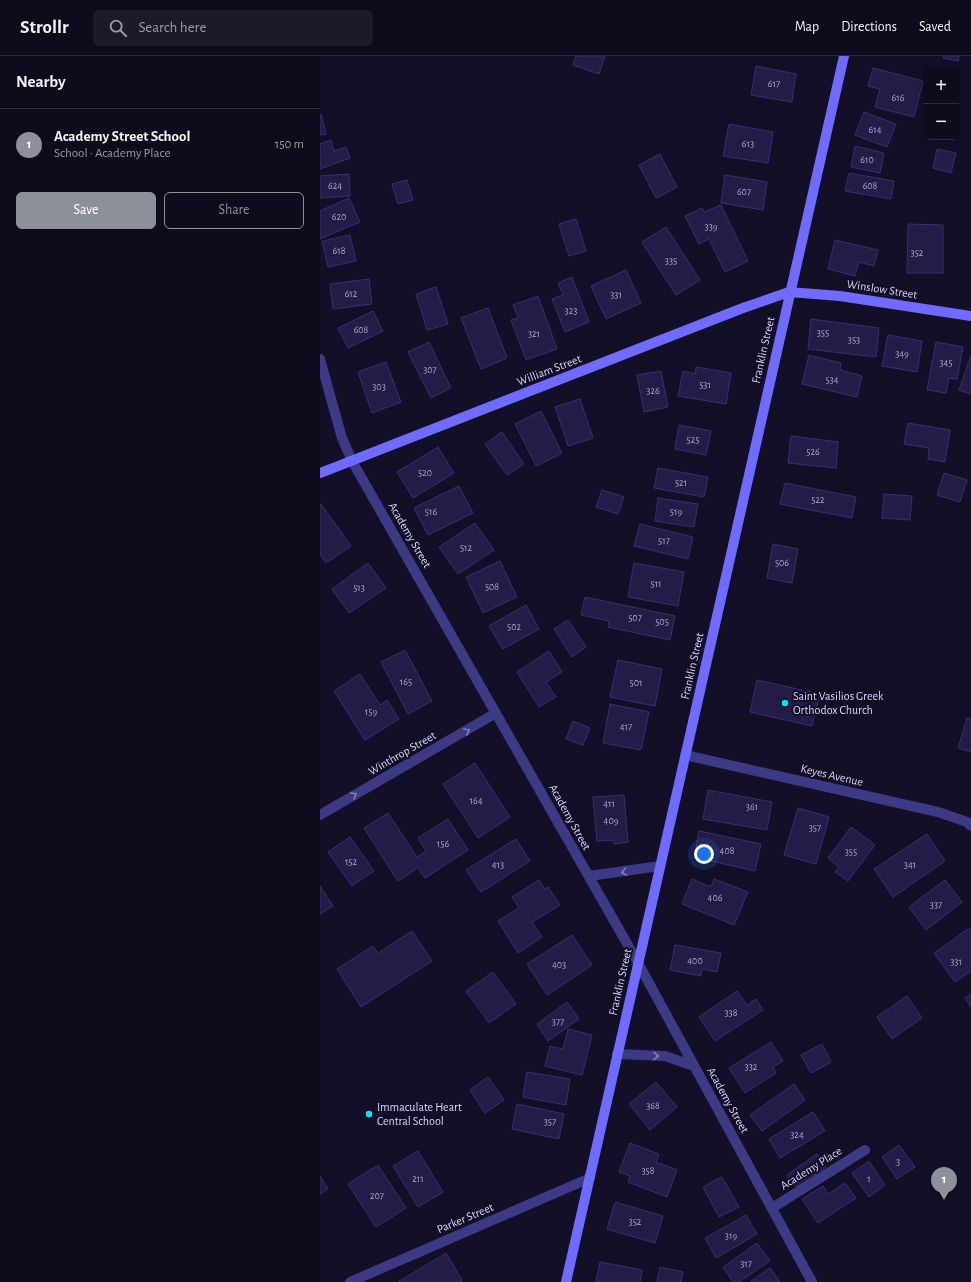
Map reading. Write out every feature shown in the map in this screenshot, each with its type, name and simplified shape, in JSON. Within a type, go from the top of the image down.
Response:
[{"type":"street","name":"Franklin Street","points":[[566,1282],[637,962],[844,56]]},
{"type":"street","name":"Winslow Street","points":[[789,292],[840,296],[971,316]]},
{"type":"street","name":"William Street","points":[[320,473],[736,311],[789,292]]},
{"type":"street","name":"Academy Street","points":[[320,359],[342,438],[352,461],[637,962],[812,1282]]},
{"type":"street","name":"Winthrop Street","points":[[320,815],[496,713]]},
{"type":"street","name":"Keyes Avenue","points":[[685,755],[938,812],[967,822],[971,826]]},
{"type":"street","points":[[588,876],[660,866]]},
{"type":"street","points":[[617,1054],[665,1056],[694,1066]]},
{"type":"street","name":"Academy Place","points":[[772,1208],[865,1150]]},
{"type":"street","name":"Parker Street","points":[[350,1282],[590,1178]]},
{"type":"building","points":[[576,56],[605,56],[599,74],[573,65]]},
{"type":"building","points":[[944,56],[959,56],[958,61],[943,58]]},
{"type":"building","points":[[756,66],[796,74],[792,102],[751,95]]},
{"type":"building","points":[[873,68],[923,81],[914,117],[875,107],[880,89],[868,86]]},
{"type":"building","points":[[864,112],[896,124],[887,147],[855,135]]},
{"type":"building","points":[[321,114],[326,134],[320,135],[320,115]]},
{"type":"building","points":[[729,124],[773,132],[768,163],[723,156]]},
{"type":"building","points":[[331,140],[334,151],[346,147],[350,158],[320,169],[320,144]]},
{"type":"building","points":[[855,146],[884,153],[880,173],[851,167]]},
{"type":"building","points":[[937,149],[956,153],[951,173],[933,168]]},
{"type":"building","points":[[660,154],[677,187],[656,198],[639,165]]},
{"type":"building","points":[[849,173],[894,181],[891,199],[845,191]]},
{"type":"building","points":[[349,174],[350,196],[320,198],[320,176]]},
{"type":"building","points":[[725,175],[767,182],[763,210],[721,203]]},
{"type":"building","points":[[407,180],[413,200],[398,204],[392,184]]},
{"type":"building","points":[[349,198],[360,222],[320,239],[320,211]]},
{"type":"building","points":[[721,205],[748,261],[725,272],[709,239],[699,244],[685,216],[702,208],[704,212]]},
{"type":"building","points":[[576,219],[586,251],[569,256],[559,224]]},
{"type":"building","points":[[908,224],[943,225],[943,273],[907,273]]},
{"type":"building","points":[[666,227],[700,280],[676,295],[642,242]]},
{"type":"building","points":[[350,235],[356,261],[328,267],[322,241]]},
{"type":"building","points":[[835,240],[878,250],[874,266],[859,262],[855,276],[828,269]]},
{"type":"building","points":[[626,270],[641,303],[606,319],[591,286]]},
{"type":"building","points":[[572,277],[589,322],[565,332],[552,299],[563,295],[558,283]]},
{"type":"building","points":[[369,279],[372,304],[333,309],[330,284]]},
{"type":"building","points":[[436,287],[448,324],[427,330],[416,294]]},
{"type":"building","points":[[538,296],[557,349],[526,360],[511,320],[518,318],[513,305]]},
{"type":"building","points":[[488,308],[507,358],[481,369],[461,318]]},
{"type":"building","points":[[373,311],[383,331],[348,348],[338,328]]},
{"type":"building","points":[[811,319],[879,328],[876,357],[808,349]]},
{"type":"building","points":[[888,335],[922,341],[917,372],[882,366]]},
{"type":"building","points":[[429,342],[451,388],[431,398],[408,352]]},
{"type":"building","points":[[936,342],[963,347],[957,379],[949,378],[946,393],[927,390]]},
{"type":"building","points":[[809,355],[841,363],[840,370],[862,376],[857,397],[802,384]]},
{"type":"building","points":[[971,355],[971,394],[959,390]]},
{"type":"building","points":[[386,362],[401,402],[372,413],[358,372]]},
{"type":"building","points":[[696,367],[731,373],[726,404],[678,396],[683,371],[695,374]]},
{"type":"building","points":[[661,371],[668,407],[644,412],[637,375]]},
{"type":"building","points":[[580,399],[593,438],[568,446],[555,407]]},
{"type":"building","points":[[541,411],[562,453],[536,466],[515,424]]},
{"type":"building","points":[[908,423],[950,430],[945,462],[928,459],[929,448],[904,444]]},
{"type":"building","points":[[679,425],[711,431],[706,455],[675,449]]},
{"type":"building","points":[[502,432],[524,464],[507,475],[485,444]]},
{"type":"building","points":[[791,436],[838,442],[836,468],[788,463]]},
{"type":"building","points":[[438,447],[454,473],[413,498],[397,472]]},
{"type":"building","points":[[658,468],[708,477],[704,497],[654,488]]},
{"type":"building","points":[[944,473],[967,480],[960,502],[937,495]]},
{"type":"building","points":[[785,483],[856,497],[852,518],[780,504]]},
{"type":"building","points":[[459,486],[473,513],[428,535],[414,508]]},
{"type":"building","points":[[602,490],[624,497],[618,514],[596,507]]},
{"type":"building","points":[[884,494],[912,496],[910,520],[882,518]]},
{"type":"building","points":[[658,498],[698,504],[694,527],[655,521]]},
{"type":"building","points":[[320,504],[351,546],[326,563],[320,554]]},
{"type":"building","points":[[475,523],[494,550],[458,574],[439,547]]},
{"type":"building","points":[[640,524],[693,537],[688,559],[634,546]]},
{"type":"building","points":[[773,544],[798,549],[792,583],[767,578]]},
{"type":"building","points":[[500,561],[517,597],[483,613],[466,577]]},
{"type":"building","points":[[368,563],[386,588],[349,613],[332,589]]},
{"type":"building","points":[[634,563],[684,572],[678,606],[628,597]]},
{"type":"building","points":[[585,597],[675,616],[670,640],[608,627],[609,621],[581,615]]},
{"type":"building","points":[[526,605],[539,629],[503,649],[489,626]]},
{"type":"building","points":[[568,620],[586,647],[572,657],[554,629]]},
{"type":"building","points":[[405,650],[432,701],[408,714],[381,662]]},
{"type":"building","points":[[549,651],[562,672],[546,682],[556,697],[539,707],[517,672]]},
{"type":"building","points":[[618,660],[662,669],[655,706],[610,697]]},
{"type":"building","points":[[360,674],[380,705],[387,700],[399,719],[365,740],[334,691]]},
{"type":"building","name":"Saint Vasilios Greek Orthodox Church","points":[[757,680],[820,694],[812,726],[750,712]]},
{"type":"building","points":[[610,704],[649,712],[641,750],[603,743]]},
{"type":"building","points":[[967,718],[971,719],[971,752],[958,748]]},
{"type":"building","points":[[573,721],[590,728],[583,745],[566,739]]},
{"type":"building","points":[[475,763],[510,817],[478,838],[443,784]]},
{"type":"building","points":[[708,790],[772,802],[767,830],[703,819]]},
{"type":"building","points":[[624,795],[628,842],[614,844],[614,840],[597,841],[593,797]]},
{"type":"building","points":[[798,808],[829,817],[816,864],[784,855]]},
{"type":"building","points":[[388,813],[417,857],[426,851],[418,838],[448,819],[468,850],[425,878],[418,868],[398,881],[364,828]]},
{"type":"building","points":[[851,827],[875,845],[848,881],[835,872],[839,867],[828,858]]},
{"type":"building","points":[[699,831],[761,844],[755,871],[694,857]]},
{"type":"building","points":[[927,834],[945,861],[893,897],[874,869]]},
{"type":"building","points":[[350,837],[374,871],[352,886],[328,852]]},
{"type":"building","points":[[516,839],[530,861],[481,892],[466,870]]},
{"type":"building","points":[[692,879],[711,887],[714,879],[748,892],[734,925],[682,904]]},
{"type":"building","points":[[539,880],[545,889],[548,887],[560,905],[532,922],[542,937],[518,953],[498,921],[519,908],[512,897]]},
{"type":"building","points":[[945,880],[962,902],[926,930],[909,907]]},
{"type":"building","points":[[320,886],[333,906],[320,914]]},
{"type":"building","points":[[971,927],[971,971],[955,982],[934,953]]},
{"type":"building","points":[[412,931],[432,961],[361,1007],[337,969],[373,946],[378,953]]},
{"type":"building","points":[[572,935],[592,965],[547,995],[527,964]]},
{"type":"building","points":[[675,945],[721,953],[717,972],[702,969],[701,976],[670,970]]},
{"type":"building","points":[[493,972],[516,1004],[489,1023],[466,991]]},
{"type":"building","points":[[737,991],[747,1005],[756,999],[763,1010],[715,1041],[699,1017]]},
{"type":"building","points":[[971,994],[971,1007],[965,998]]},
{"type":"building","points":[[907,996],[922,1018],[892,1039],[877,1017]]},
{"type":"building","points":[[567,1002],[579,1019],[548,1041],[537,1024]]},
{"type":"building","points":[[568,1029],[592,1035],[582,1075],[545,1066],[550,1046],[563,1049]]},
{"type":"building","points":[[771,1042],[783,1061],[773,1067],[776,1073],[745,1093],[729,1068]]},
{"type":"building","points":[[822,1044],[831,1062],[811,1073],[801,1055]]},
{"type":"building","points":[[527,1072],[570,1079],[566,1105],[523,1097]]},
{"type":"building","points":[[488,1077],[504,1100],[485,1113],[470,1090]]},
{"type":"building","points":[[656,1082],[677,1107],[650,1130],[629,1104]]},
{"type":"building","points":[[794,1084],[805,1100],[762,1131],[750,1115]]},
{"type":"building","points":[[517,1104],[564,1114],[559,1139],[512,1129]]},
{"type":"building","points":[[813,1112],[825,1131],[780,1158],[769,1139]]},
{"type":"building","points":[[630,1143],[659,1154],[656,1162],[677,1170],[667,1197],[628,1182],[630,1176],[619,1172]]},
{"type":"building","points":[[899,1145],[915,1167],[897,1179],[882,1157]]},
{"type":"building","points":[[418,1151],[443,1192],[418,1207],[393,1166]]},
{"type":"building","points":[[817,1154],[826,1167],[797,1188],[787,1175]]},
{"type":"building","points":[[869,1161],[885,1185],[869,1197],[852,1173]]},
{"type":"building","points":[[378,1165],[406,1208],[376,1227],[348,1184]]},
{"type":"building","points":[[320,1176],[328,1189],[320,1194]]},
{"type":"building","points":[[722,1177],[739,1207],[719,1217],[703,1187]]},
{"type":"building","points":[[845,1183],[856,1198],[818,1223],[802,1199],[823,1186],[828,1194]]},
{"type":"building","points":[[615,1202],[663,1216],[655,1243],[607,1229]]},
{"type":"building","points":[[746,1215],[757,1234],[716,1258],[705,1238]]},
{"type":"building","points":[[757,1243],[770,1261],[739,1282],[733,1282],[723,1267]]},
{"type":"building","points":[[446,1253],[462,1280],[460,1282],[398,1282]]},
{"type":"building","points":[[600,1262],[642,1270],[640,1282],[596,1282]]},
{"type":"building","points":[[660,1267],[683,1272],[681,1282],[657,1282]]},
{"type":"building","points":[[770,1268],[780,1282],[751,1282],[751,1281]]},
{"type":"place","name":"Saint Vasilios Greek Orthodox Church","points":[[785,703]]},
{"type":"place","name":"Immaculate Heart Central School","points":[[369,1114]]},
{"type":"place","name":"Academy Street School","points":[[944,1200]]}]
